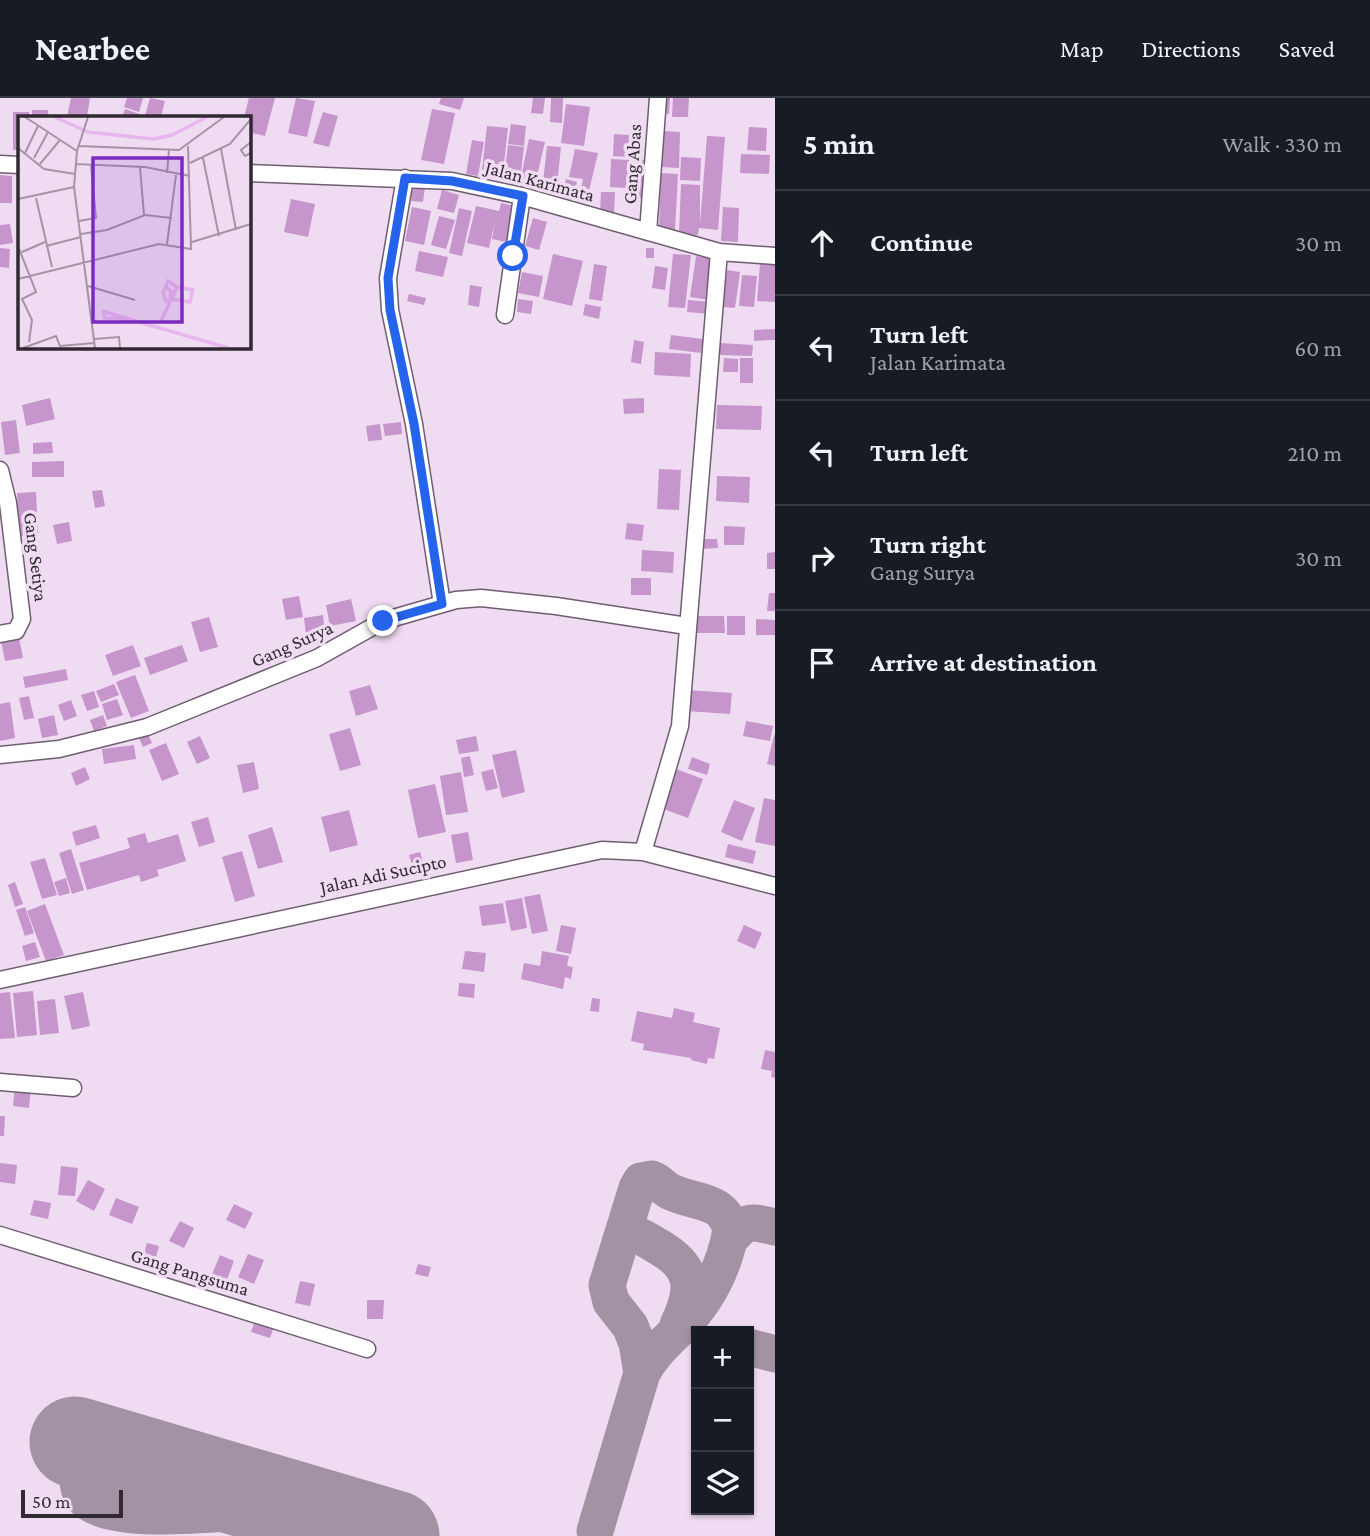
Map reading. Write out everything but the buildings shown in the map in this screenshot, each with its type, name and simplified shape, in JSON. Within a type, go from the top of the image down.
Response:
[{"type":"street","name":"Gang Abas","points":[[648,232],[658,98]]},
{"type":"street","points":[[0,164],[18,165]]},
{"type":"street","name":"Jalan Karimata","points":[[250,173],[452,181],[523,196],[719,252],[775,256]]},
{"type":"street","points":[[405,178],[388,278],[390,310],[414,424],[442,604]]},
{"type":"street","points":[[505,314],[523,196]]},
{"type":"street","points":[[643,852],[680,726],[719,252]]},
{"type":"street","name":"Gang Setiya","points":[[0,470],[10,515],[22,619],[16,631],[0,634]]},
{"type":"street","name":"Gang Surya","points":[[0,755],[59,749],[147,727],[317,658],[383,621],[442,604],[481,598],[556,606],[687,626]]},
{"type":"street","name":"Jalan Adi Sucipto","points":[[0,980],[577,853],[601,850],[643,852],[775,886]]},
{"type":"street","points":[[0,1082],[73,1088]]},
{"type":"street","name":"Gang Pangsuma","points":[[0,1235],[367,1349]]},
{"type":"taxiway","points":[[595,1531],[642,1373],[655,1354],[691,1317],[714,1283],[731,1230],[727,1219],[714,1207],[669,1191],[652,1179],[641,1181],[637,1188],[607,1285],[611,1302],[630,1326],[637,1343],[642,1373]]},
{"type":"taxiway","points":[[729,1240],[749,1223],[775,1227]]},
{"type":"taxiway","points":[[620,1242],[630,1234],[637,1235],[680,1263],[685,1271],[689,1290],[678,1325]]},
{"type":"taxiway","points":[[754,1348],[775,1354]]},
{"type":"taxiway","points":[[83,1445],[78,1485],[83,1497],[95,1507],[138,1515],[267,1511],[328,1517]]},
{"type":"runway","points":[[75,1442],[394,1536]]},
{"type":"route","points":[[383,621],[442,604],[414,424],[390,310],[388,278],[405,178],[452,181],[523,196],[513,256]]}]
